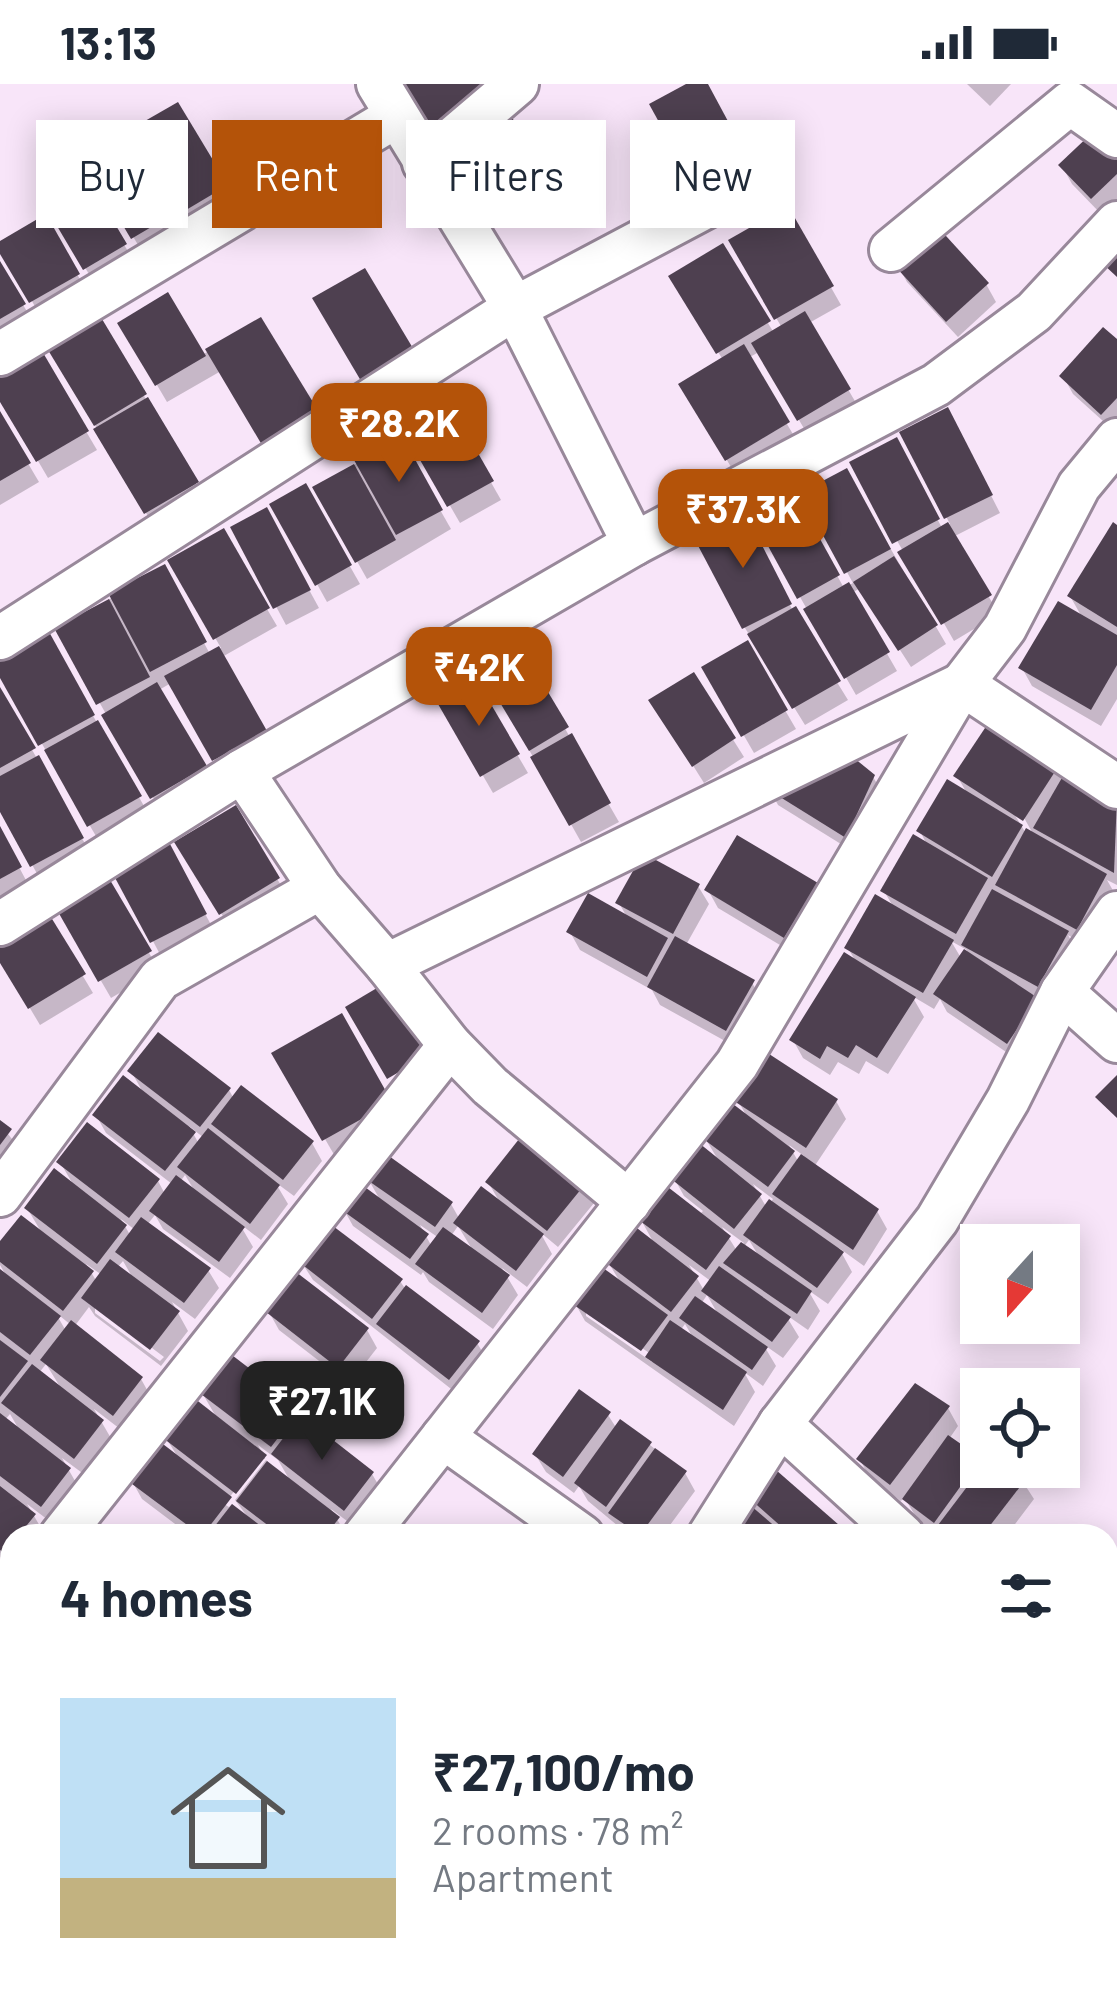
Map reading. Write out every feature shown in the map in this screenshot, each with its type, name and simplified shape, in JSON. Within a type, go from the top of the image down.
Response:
[{"type":"street","points":[[475,120],[517,84]]},
{"type":"street","points":[[0,354],[387,100],[406,133]]},
{"type":"street","points":[[891,250],[1070,103],[1117,136]]},
{"type":"street","points":[[0,924],[242,771],[634,544],[936,385],[1034,312],[1117,223]]},
{"type":"street","points":[[464,228],[515,308],[634,544]]},
{"type":"street","points":[[0,638],[515,308],[666,228]]},
{"type":"street","points":[[374,1524],[737,1064],[962,684],[1005,628],[1079,486],[1117,440]]},
{"type":"street","points":[[962,684],[1117,787]]},
{"type":"street","points":[[387,965],[962,684]]},
{"type":"street","points":[[242,771],[320,888],[450,1045],[490,1085],[629,1202]]},
{"type":"street","points":[[0,1195],[160,979],[320,888]]},
{"type":"street","points":[[717,1524],[780,1424],[937,1220],[1008,1100],[1062,992],[1117,914]]},
{"type":"street","points":[[1062,992],[1117,1041]]},
{"type":"street","points":[[71,1524],[450,1045]]},
{"type":"street","points":[[780,1424],[890,1524]]},
{"type":"street","points":[[443,1437],[565,1524]]},
{"type":"building","points":[[399,84],[495,84],[451,120],[422,120]]},
{"type":"building","points":[[686,84],[708,84],[727,120],[658,120],[649,104]]},
{"type":"building","points":[[178,102],[212,158],[212,195],[188,209],[188,120],[147,120]]},
{"type":"building","points":[[1094,131],[1117,155],[1117,174],[1091,199],[1058,165]]},
{"type":"building","points":[[795,218],[834,286],[774,320],[728,240],[749,228],[795,228]]},
{"type":"building","points":[[36,220],[36,228],[54,228],[80,274],[29,303],[0,254],[0,241]]},
{"type":"building","points":[[936,225],[989,283],[946,322],[893,264]]},
{"type":"building","points":[[58,228],[117,228],[127,244],[83,270]]},
{"type":"building","points":[[124,228],[150,228],[131,239]]},
{"type":"building","points":[[723,243],[771,321],[716,354],[668,276]]},
{"type":"building","points":[[1117,247],[1117,277],[1102,263]]},
{"type":"building","points":[[0,261],[26,304],[0,319]]},
{"type":"building","points":[[365,268],[417,355],[364,386],[312,298]]},
{"type":"building","points":[[168,292],[206,356],[155,386],[117,323]]},
{"type":"building","points":[[805,311],[851,389],[797,421],[751,343]]},
{"type":"building","points":[[261,317],[319,412],[262,445],[205,349]]},
{"type":"building","points":[[102,319],[147,394],[94,426],[48,350]]},
{"type":"building","points":[[1103,327],[1117,339],[1117,398],[1101,415],[1059,376]]},
{"type":"building","points":[[744,344],[790,422],[725,461],[678,384]]},
{"type":"building","points":[[42,351],[89,431],[36,462],[0,402],[0,375]]},
{"type":"building","points":[[148,397],[199,482],[144,514],[93,429]]},
{"type":"building","points":[[451,406],[494,481],[447,507],[404,432]]},
{"type":"building","points":[[948,407],[993,495],[944,519],[899,432]]},
{"type":"building","points":[[0,411],[31,463],[0,481]]},
{"type":"building","points":[[401,434],[443,510],[396,535],[354,460]]},
{"type":"building","points":[[897,437],[940,519],[892,544],[849,462]]},
{"type":"building","points":[[354,464],[396,540],[355,563],[312,487]]},
{"type":"building","points":[[847,468],[891,549],[844,574],[800,493]]},
{"type":"building","points":[[306,483],[352,565],[315,586],[269,504]]},
{"type":"building","points":[[794,492],[840,575],[797,599],[751,515]]},
{"type":"building","points":[[267,507],[311,590],[273,609],[230,527]]},
{"type":"building","points":[[745,512],[792,604],[742,629],[694,538]]},
{"type":"building","points":[[948,522],[992,595],[941,625],[897,552]]},
{"type":"building","points":[[1113,522],[1117,525],[1117,627],[1067,596]]},
{"type":"building","points":[[224,528],[270,608],[213,640],[167,560]]},
{"type":"building","points":[[894,556],[938,625],[898,651],[853,582]]},
{"type":"building","points":[[165,564],[207,642],[150,672],[108,593]]},
{"type":"building","points":[[849,582],[890,652],[844,679],[803,609]]},
{"type":"building","points":[[109,599],[150,677],[96,705],[54,628]]},
{"type":"building","points":[[1058,601],[1117,635],[1117,665],[1091,710],[1018,668]]},
{"type":"building","points":[[796,606],[841,681],[792,709],[747,634]]},
{"type":"building","points":[[48,630],[95,715],[38,746],[0,678],[0,657]]},
{"type":"building","points":[[748,640],[788,710],[741,737],[701,667]]},
{"type":"building","points":[[219,646],[267,731],[212,761],[164,676]]},
{"type":"building","points":[[524,652],[569,727],[529,751],[484,676]]},
{"type":"building","points":[[694,672],[736,738],[692,767],[648,700]]},
{"type":"building","points":[[157,682],[207,766],[150,799],[101,715]]},
{"type":"building","points":[[478,682],[520,754],[480,777],[438,704]]},
{"type":"building","points":[[0,687],[36,748],[0,768]]},
{"type":"building","points":[[98,720],[142,796],[87,827],[44,750]]},
{"type":"building","points":[[989,722],[1058,767],[1023,821],[953,776]]},
{"type":"building","points":[[572,733],[611,803],[569,826],[530,757]]},
{"type":"building","points":[[838,745],[875,775],[846,838],[764,787]]},
{"type":"building","points":[[39,755],[84,838],[30,867],[0,812],[0,776]]},
{"type":"building","points":[[1067,769],[1117,797],[1114,873],[1033,828]]},
{"type":"building","points":[[947,779],[1023,825],[992,877],[916,831]]},
{"type":"building","points":[[236,805],[280,878],[219,915],[174,842]]},
{"type":"building","points":[[0,826],[22,867],[0,879]]},
{"type":"building","points":[[1026,828],[1107,874],[1077,930],[995,885]]},
{"type":"building","points":[[913,834],[988,878],[956,934],[880,891]]},
{"type":"building","points":[[737,835],[818,883],[784,938],[704,890]]},
{"type":"building","points":[[170,844],[207,914],[150,943],[113,874]]},
{"type":"building","points":[[643,853],[700,884],[673,934],[615,903]]},
{"type":"building","points":[[110,880],[152,951],[98,982],[57,910]]},
{"type":"building","points":[[992,889],[1069,931],[1038,987],[961,945]]},
{"type":"building","points":[[588,893],[668,938],[647,977],[566,932]]},
{"type":"building","points":[[875,894],[954,940],[923,993],[844,948]]},
{"type":"building","points":[[49,914],[86,974],[28,1009],[0,963],[0,943]]},
{"type":"building","points":[[675,936],[755,980],[726,1031],[647,987]]},
{"type":"building","points":[[964,949],[1038,998],[1007,1044],[933,994]]},
{"type":"building","points":[[844,952],[916,997],[877,1058],[856,1045],[848,1058],[827,1046],[820,1059],[789,1040]]},
{"type":"building","points":[[392,979],[435,1051],[387,1079],[345,1007]]},
{"type":"building","points":[[342,1013],[392,1102],[322,1141],[271,1053]]},
{"type":"building","points":[[158,1032],[231,1088],[200,1127],[127,1071]]},
{"type":"building","points":[[766,1052],[838,1099],[806,1148],[734,1101]]},
{"type":"building","points":[[123,1075],[196,1132],[165,1171],[92,1115]]},
{"type":"building","points":[[1117,1075],[1117,1118],[1095,1097]]},
{"type":"building","points":[[241,1085],[314,1141],[283,1180],[211,1124]]},
{"type":"building","points":[[729,1101],[795,1151],[768,1187],[702,1138]]},
{"type":"building","points":[[0,1120],[12,1129],[0,1145]]},
{"type":"building","points":[[87,1122],[160,1179],[129,1218],[56,1162]]},
{"type":"building","points":[[208,1128],[280,1185],[250,1224],[177,1167]]},
{"type":"building","points":[[523,1134],[586,1183],[547,1231],[485,1182]]},
{"type":"building","points":[[699,1143],[762,1194],[734,1229],[670,1178]]},
{"type":"building","points":[[382,1151],[453,1202],[435,1227],[363,1177]]},
{"type":"building","points":[[801,1154],[879,1209],[853,1250],[772,1194]]},
{"type":"building","points":[[54,1168],[127,1225],[97,1264],[24,1208]]},
{"type":"building","points":[[176,1175],[245,1227],[219,1262],[149,1211]]},
{"type":"building","points":[[358,1182],[429,1234],[410,1259],[339,1208]]},
{"type":"building","points":[[664,1184],[731,1236],[706,1270],[636,1218]]},
{"type":"building","points":[[481,1186],[544,1234],[516,1271],[453,1223]]},
{"type":"building","points":[[769,1199],[844,1252],[817,1288],[743,1235]]},
{"type":"building","points":[[21,1215],[94,1271],[63,1311],[0,1262],[0,1241]]},
{"type":"building","points":[[141,1217],[211,1268],[184,1303],[115,1252]]},
{"type":"building","points":[[329,1223],[403,1279],[372,1319],[299,1262]]},
{"type":"building","points":[[633,1225],[699,1276],[671,1312],[605,1262]]},
{"type":"building","points":[[443,1227],[510,1275],[482,1313],[415,1264]]},
{"type":"building","points":[[741,1242],[812,1291],[797,1314],[723,1263]]},
{"type":"building","points":[[110,1259],[180,1311],[150,1350],[81,1298]]},
{"type":"building","points":[[599,1265],[668,1315],[641,1351],[571,1303]]},
{"type":"building","points":[[719,1266],[791,1317],[772,1342],[701,1291]]},
{"type":"building","points":[[0,1269],[61,1316],[30,1355],[0,1332]]},
{"type":"building","points":[[296,1272],[369,1328],[338,1368],[266,1312]]},
{"type":"building","points":[[406,1285],[480,1341],[449,1380],[376,1324]]},
{"type":"building","points":[[695,1296],[768,1347],[752,1370],[679,1318]]},
{"type":"building","points":[[71,1320],[143,1377],[113,1416],[40,1360]]},
{"type":"building","points":[[670,1320],[747,1372],[723,1410],[645,1357]]},
{"type":"building","points":[[0,1340],[28,1361],[0,1397]]},
{"type":"building","points":[[228,1352],[301,1408],[271,1447],[197,1391]]},
{"type":"building","points":[[32,1364],[104,1420],[74,1459],[1,1403]]},
{"type":"building","points":[[915,1383],[950,1406],[890,1485],[856,1459]]},
{"type":"building","points":[[579,1389],[611,1412],[563,1477],[532,1454]]},
{"type":"building","points":[[194,1398],[267,1455],[236,1494],[163,1438]]},
{"type":"building","points":[[0,1413],[71,1468],[41,1507],[0,1476]]},
{"type":"building","points":[[301,1415],[374,1472],[344,1511],[271,1454]]},
{"type":"building","points":[[620,1419],[652,1442],[606,1507],[574,1483]]},
{"type":"building","points":[[948,1435],[960,1443],[960,1487],[934,1523],[902,1499]]},
{"type":"building","points":[[159,1441],[232,1497],[211,1524],[186,1524],[128,1481]]},
{"type":"building","points":[[655,1448],[687,1471],[648,1524],[624,1524],[608,1513]]},
{"type":"building","points":[[267,1461],[340,1517],[334,1524],[266,1524],[236,1501]]},
{"type":"building","points":[[768,1463],[838,1524],[778,1524],[742,1492]]},
{"type":"building","points":[[0,1486],[36,1514],[28,1524],[0,1524]]},
{"type":"building","points":[[966,1488],[1019,1488],[991,1524],[939,1524]]},
{"type":"building","points":[[232,1504],[258,1524],[216,1524]]},
{"type":"building","points":[[750,1505],[772,1524],[733,1524]]}]
